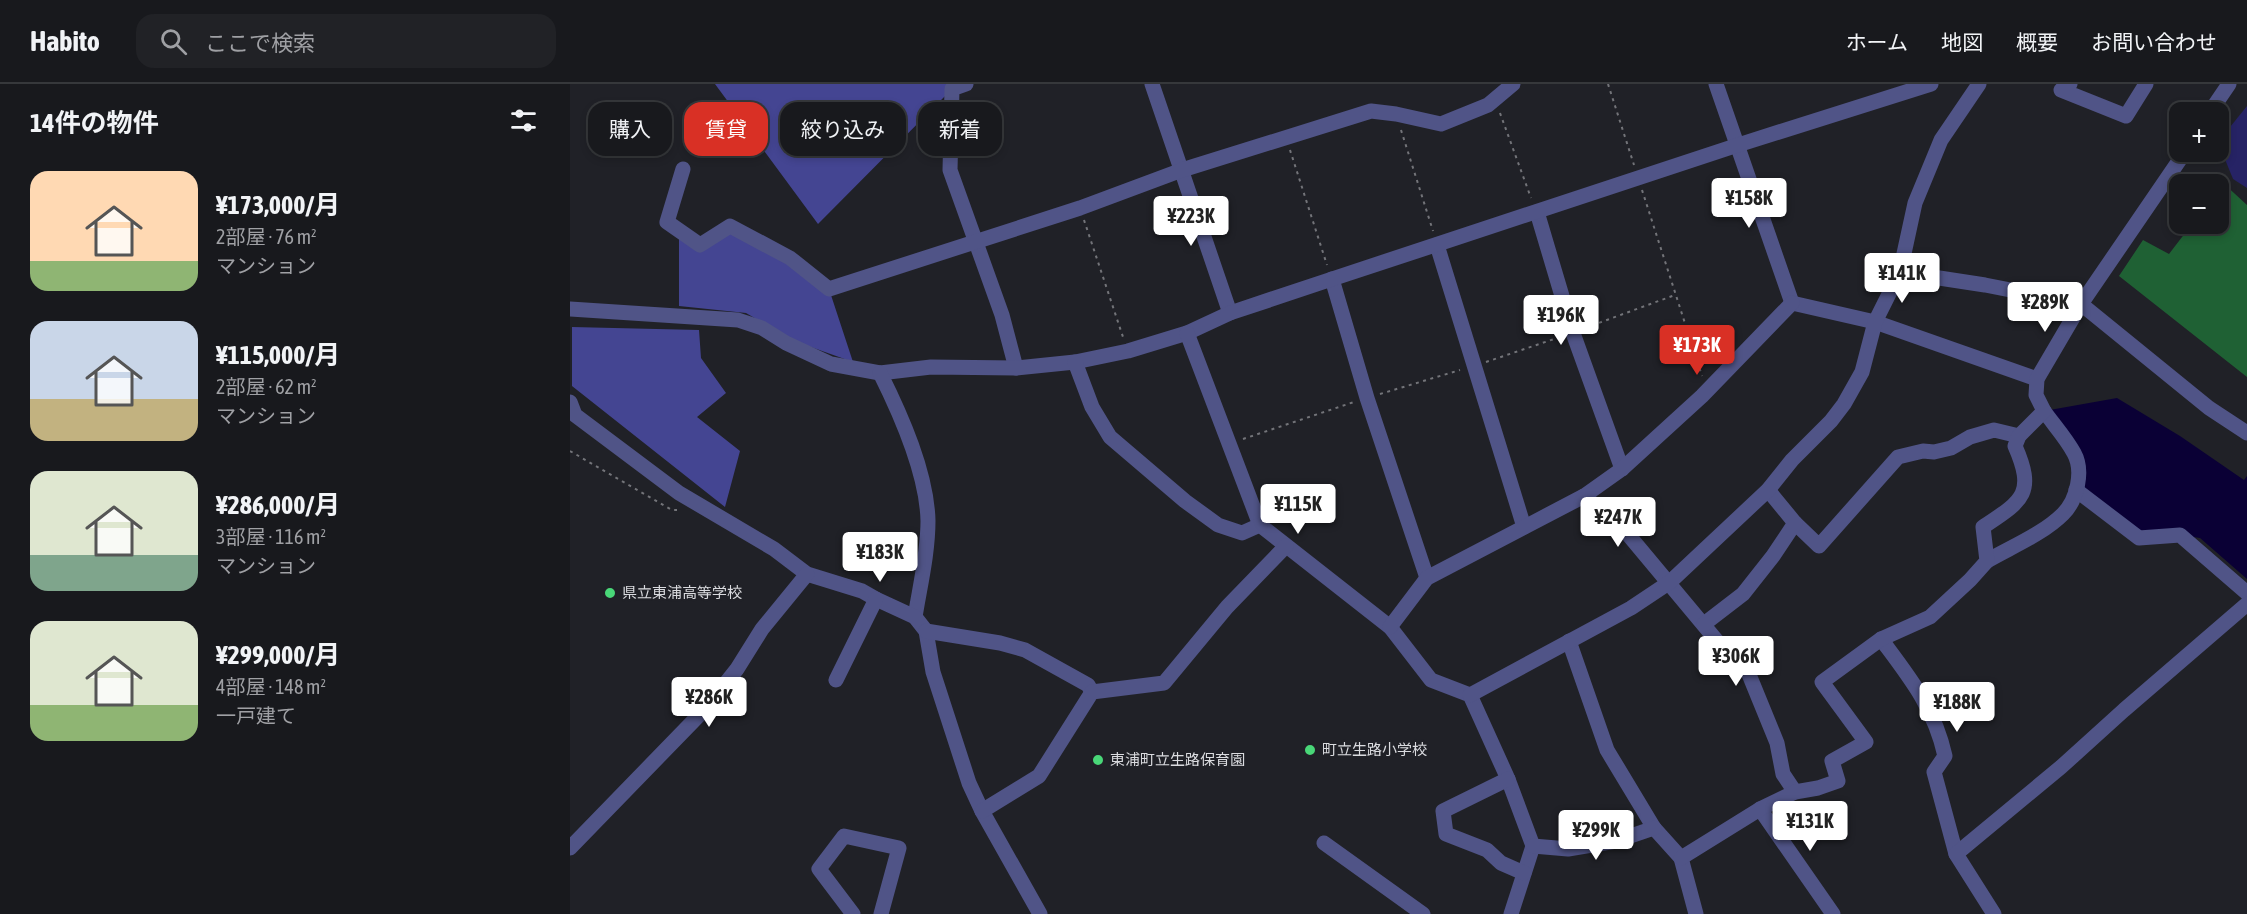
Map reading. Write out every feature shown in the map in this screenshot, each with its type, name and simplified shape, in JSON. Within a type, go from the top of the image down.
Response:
[{"type":"street","points":[[966,84],[952,89],[950,170],[1002,315],[1016,368]]},
{"type":"street","points":[[1152,84],[1230,313]]},
{"type":"street","points":[[683,169],[667,222],[700,245],[730,226],[790,258],[829,289],[1080,208],[1182,170],[1371,111],[1441,124],[1495,100],[1513,84]]},
{"type":"street","points":[[1716,84],[1792,303]]},
{"type":"street","points":[[1470,695],[1631,608],[1670,582],[1768,490],[1792,460],[1831,421],[1844,404],[1862,372],[1875,322],[1900,272],[1915,203],[1941,140],[1979,84]]},
{"type":"street","points":[[2070,84],[2061,90],[2127,116],[2146,84]]},
{"type":"street","points":[[2217,102],[2229,84]]},
{"type":"street","points":[[570,309],[632,315],[738,320],[762,328],[786,343],[831,364],[880,373],[931,367],[1016,368],[1075,362],[1128,351],[1187,333],[1230,313],[1921,86]]},
{"type":"street","points":[[1681,858],[1760,809],[1795,792],[1818,788],[1838,781],[1832,761],[1866,742],[1822,682],[1881,639],[1930,617],[1987,561],[2044,528],[2064,513],[2076,489],[2079,473],[2075,454],[2044,411],[2036,395],[2037,379],[2081,304],[2178,162]]},
{"type":"street","points":[[1537,212],[1573,333],[1622,469]]},
{"type":"street","points":[[1437,245],[1524,527]]},
{"type":"street","points":[[1900,272],[1985,285],[2081,304],[2209,408],[2247,433]]},
{"type":"street","points":[[1332,279],[1367,398],[1427,578]]},
{"type":"street","points":[[1792,303],[1875,322],[2037,379]]},
{"type":"street","points":[[1390,627],[1427,578],[1584,496],[1622,469],[1707,390],[1792,303]]},
{"type":"street","points":[[1187,333],[1260,525],[1390,627],[1431,680],[1470,695],[1508,779],[1533,846],[1511,914]]},
{"type":"street","points":[[1075,362],[1092,407],[1110,437],[1185,501],[1218,525],[1242,532],[1260,525]]},
{"type":"street","points":[[880,373],[901,415],[925,491],[928,521],[915,617]]},
{"type":"street","points":[[570,402],[575,415],[679,494],[774,549],[807,574],[862,591],[915,617],[926,631],[933,672],[969,783],[982,812],[1040,914]]},
{"type":"street","points":[[1987,561],[1983,527],[2012,507],[2023,494],[2026,485],[2024,466],[2015,446],[2019,436],[2044,411]]},
{"type":"street","points":[[1768,490],[1795,523],[1819,546],[1898,457],[1951,448],[1970,436],[1994,430],[2019,436]]},
{"type":"street","points":[[2076,489],[2139,538],[2180,535],[2247,593]]},
{"type":"street","points":[[1584,496],[1626,532],[1727,653],[1748,672],[1777,743],[1783,774],[1795,792]]},
{"type":"street","points":[[1704,624],[1743,594],[1795,523]]},
{"type":"street","points":[[1092,692],[1164,683],[1227,607],[1286,546]]},
{"type":"street","points":[[570,848],[706,708],[737,669],[762,629],[807,574]]},
{"type":"street","points":[[836,680],[876,599]]},
{"type":"street","points":[[1956,854],[2061,767],[2247,604]]},
{"type":"street","points":[[926,631],[1000,643],[1025,650],[1088,686],[1092,692]]},
{"type":"street","points":[[1881,639],[1923,697],[1941,737],[1945,756],[1934,772],[1956,854],[1994,914]]},
{"type":"street","points":[[1569,641],[1607,750],[1654,828],[1681,858],[1696,914]]},
{"type":"street","points":[[982,812],[1039,776],[1092,692]]},
{"type":"street","points":[[1508,779],[1443,811],[1446,834],[1487,850],[1501,863],[1524,873]]},
{"type":"street","points":[[1760,809],[1833,914]]},
{"type":"street","points":[[1533,846],[1568,849],[1616,841],[1654,828]]},
{"type":"street","points":[[854,914],[819,869],[844,836],[899,848],[880,914]]},
{"type":"street","points":[[1324,843],[1423,914]]},
{"type":"path","points":[[1608,84],[1707,390]]},
{"type":"path","points":[[1495,100],[1537,212]]},
{"type":"path","points":[[1396,114],[1437,245]]},
{"type":"path","points":[[1285,138],[1332,279]]},
{"type":"path","points":[[1080,208],[1128,351]]},
{"type":"path","points":[[1229,443],[1474,366],[1573,333],[1675,295]]},
{"type":"path","points":[[570,451],[672,510],[683,509]]},
{"type":"shaded area","points":[[715,84],[966,84],[952,89],[939,102],[918,102],[918,123],[906,135],[906,102],[780,102],[780,156],[885,156],[818,224],[768,156],[768,102],[728,102]]},
{"type":"shaded area","points":[[2247,106],[2247,188],[2233,179],[2226,162],[2229,162],[2229,128]]},
{"type":"shaded area","points":[[730,226],[829,289],[853,362],[794,341],[746,313],[679,306],[679,238],[700,245]]},
{"type":"shaded area","points":[[572,327],[699,330],[701,358],[726,393],[697,417],[740,451],[725,507],[572,386]]},
{"type":"shaded area","points":[[2117,398],[2180,436],[2244,480],[2247,476],[2247,579],[2200,538],[2180,535],[2139,538],[2076,490],[2079,474],[2044,411]]},
{"type":"building","points":[[2229,188],[2247,205],[2247,377],[2119,276],[2143,240],[2169,254],[2184,234],[2229,234]]},
{"type":"place","name":"県立東浦高等学校","points":[[610,593]]},
{"type":"place","name":"町立生路小学校","points":[[1310,750]]},
{"type":"place","name":"東浦町立生路保育園","points":[[1098,760]]}]
